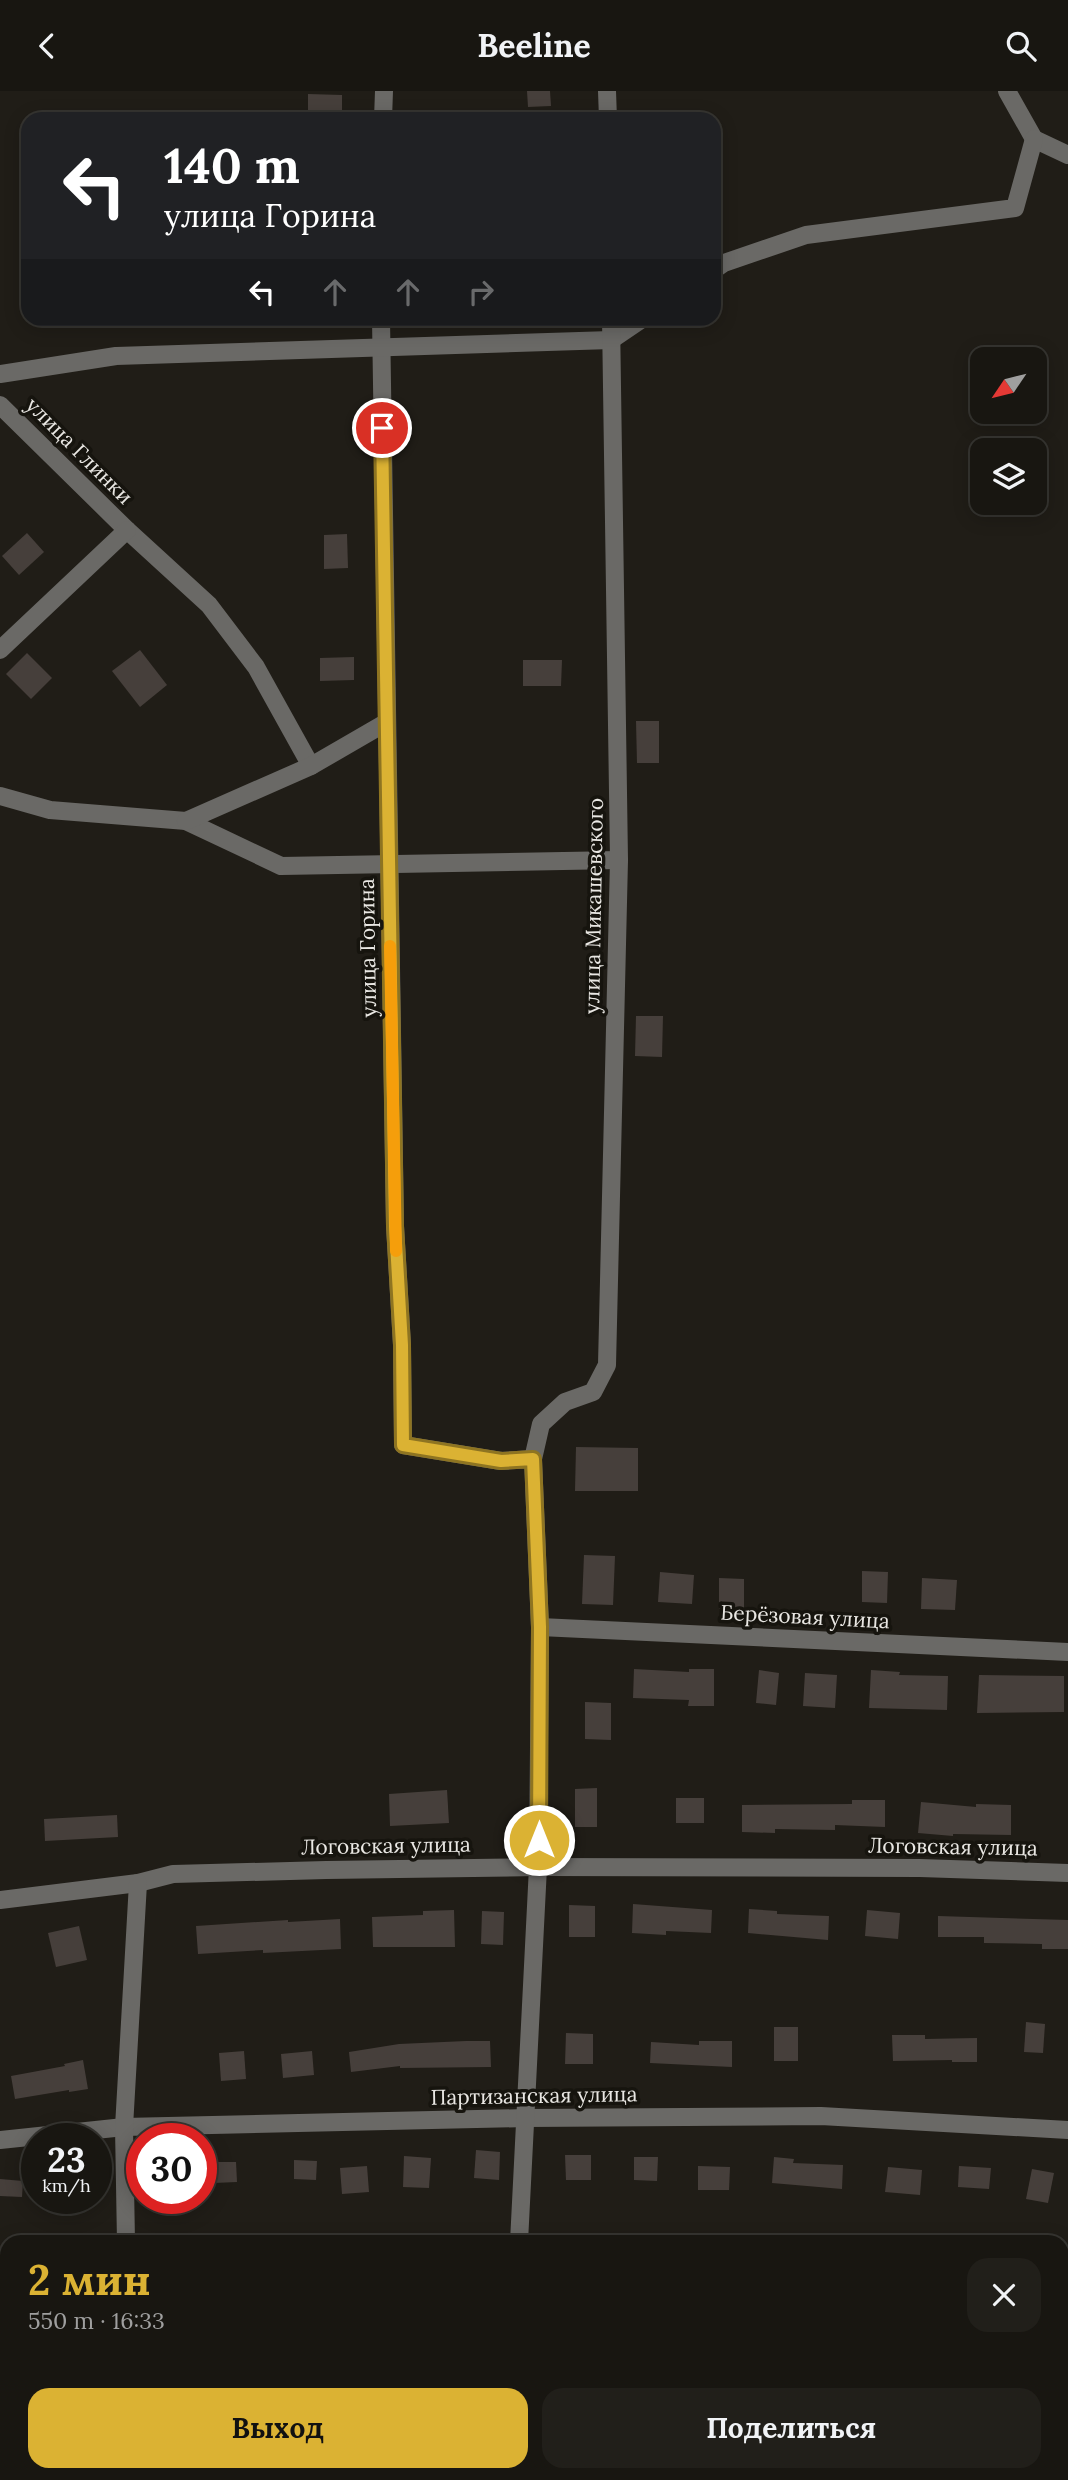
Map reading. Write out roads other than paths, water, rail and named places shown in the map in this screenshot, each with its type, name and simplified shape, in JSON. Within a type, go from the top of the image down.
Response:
[{"type":"street","points":[[383,112],[384,91]]},
{"type":"street","points":[[607,91],[608,112]]},
{"type":"street","points":[[1007,91],[1034,139],[1068,155]]},
{"type":"street","points":[[721,265],[806,235],[1015,208],[1034,139]]},
{"type":"street","name":"улица Горина","points":[[381,326],[395,1226],[402,1345],[403,1445],[501,1461],[533,1459]]},
{"type":"street","name":"улица Микашевского","points":[[519,2235],[538,1867],[540,1627],[533,1459],[541,1424],[565,1402],[593,1392],[607,1365],[619,860],[611,326]]},
{"type":"street","points":[[0,374],[116,356],[611,340],[632,326]]},
{"type":"street","name":"улица Глинки","points":[[0,405],[127,530],[209,605],[256,667],[311,766]]},
{"type":"street","points":[[0,650],[127,530]]},
{"type":"street","points":[[186,821],[311,766],[387,722]]},
{"type":"street","points":[[0,796],[50,810],[186,821],[281,866],[619,860]]},
{"type":"street","name":"Берёзовая улица","points":[[540,1627],[1068,1653]]},
{"type":"street","name":"Логовская улица","points":[[0,1899],[138,1883],[173,1874],[538,1867],[907,1868],[1068,1873]]},
{"type":"street","points":[[126,2235],[124,2127],[138,1883]]},
{"type":"street","name":"Партизанская улица","points":[[0,2140],[124,2127],[526,2118],[821,2116],[1068,2130]]}]
